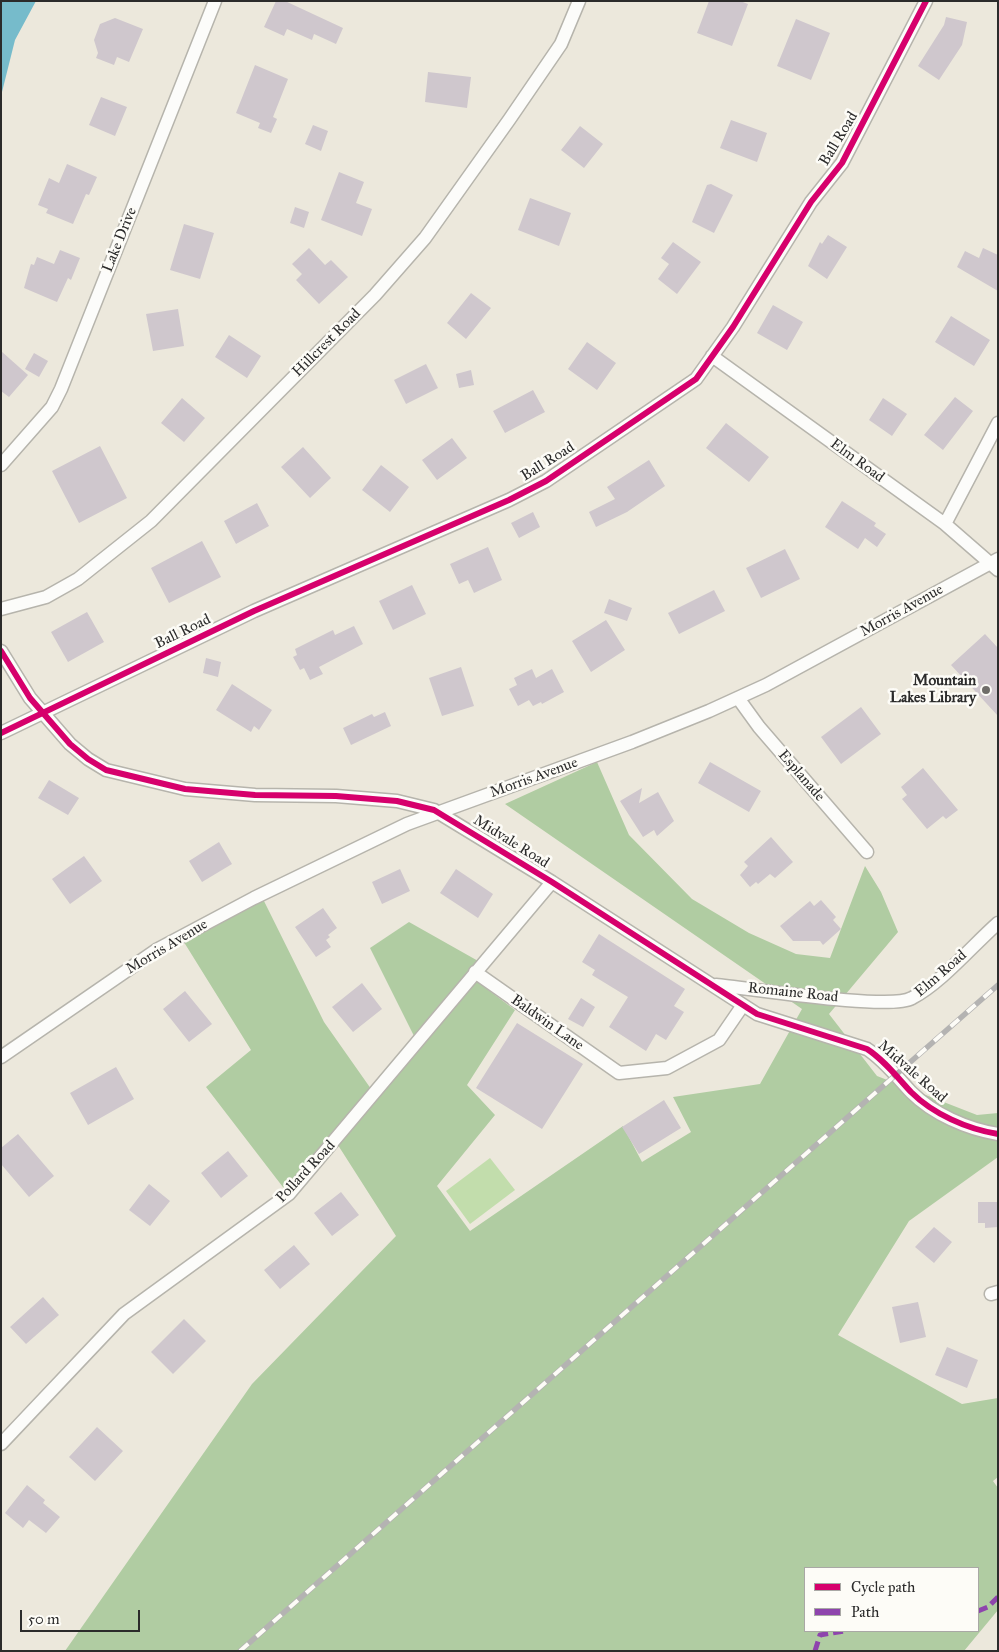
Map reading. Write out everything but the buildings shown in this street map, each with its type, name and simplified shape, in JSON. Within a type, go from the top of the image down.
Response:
[{"type":"street","name":"Lake Drive","points":[[1,465],[52,407],[61,389],[215,1]]},
{"type":"street","name":"Hillcrest Road","points":[[1,609],[46,597],[78,579],[151,521],[375,296],[425,238],[514,113],[561,44],[579,1]]},
{"type":"street","name":"Ball Road","points":[[1,733],[254,611],[509,500],[546,481],[696,379],[811,202],[842,163],[926,1]]},
{"type":"street","name":"Elm Road","points":[[712,356],[945,524],[995,564]]},
{"type":"street","points":[[945,524],[998,423]]},
{"type":"street","name":"Morris Avenue","points":[[1,1057],[158,949],[398,828],[632,742],[738,698],[995,564]]},
{"type":"street","name":"Midvale Road","points":[[1,651],[30,698],[43,714],[70,744],[88,759],[106,770],[185,789],[255,795],[336,796],[397,800],[438,812],[552,882],[756,1014],[782,1024],[866,1049],[878,1056],[926,1105],[945,1116],[998,1134]]},
{"type":"street","name":"Esplanade","points":[[738,698],[759,727],[867,852]]},
{"type":"street","name":"Pollard Road","points":[[1,1444],[50,1390],[124,1314],[289,1194],[552,882]]},
{"type":"street","name":"Elm Road","points":[[874,1002],[902,1002],[912,999],[929,987],[998,923]]},
{"type":"street","name":"Baldwin Lane","points":[[475,972],[619,1073]]},
{"type":"street","name":"Romaine Road","points":[[712,984],[874,1002]]},
{"type":"street","name":"Romaine Road","points":[[619,1073],[667,1068],[710,1045],[719,1040],[743,1006]]},
{"type":"green space","points":[[597,762],[629,835],[692,899],[749,933],[796,954],[830,958],[865,866],[881,892],[898,932],[829,1014],[877,1076],[977,1115],[998,1113],[998,1157],[909,1221],[838,1335],[962,1404],[998,1398],[998,1477],[993,1481],[998,1488],[998,1610],[964,1651],[65,1651],[252,1384],[396,1236],[336,1142],[289,1195],[206,1087],[251,1050],[182,939],[261,895],[324,1022],[376,1096],[418,1044],[370,948],[409,922],[487,966],[475,980],[515,1010],[467,1085],[495,1115],[437,1186],[470,1231],[623,1126],[642,1162],[691,1132],[673,1097],[760,1084],[802,1009],[505,804]]},
{"type":"green space","points":[[490,1158],[515,1190],[470,1224],[446,1191]]},
{"type":"water","points":[[1,1],[36,1],[15,40],[1,96]]},
{"type":"railway","points":[[240,1651],[998,985]]},
{"type":"marked path","points":[[979,1611],[988,1607],[998,1597]]},
{"type":"marked path","points":[[815,1651],[820,1635],[838,1632]]},
{"type":"cycle path","points":[[1,733],[254,611],[509,500],[546,481],[696,379],[733,327],[811,202],[842,163],[926,1]]},
{"type":"cycle path","points":[[1,651],[30,698],[70,744],[88,759],[106,770],[185,789],[255,795],[336,796],[397,801],[434,810],[552,882],[757,1014],[867,1049],[885,1063],[911,1092],[940,1114],[974,1128],[998,1134]]},
{"type":"place","name":"Mountain Lakes Library","points":[[986,690]]}]
